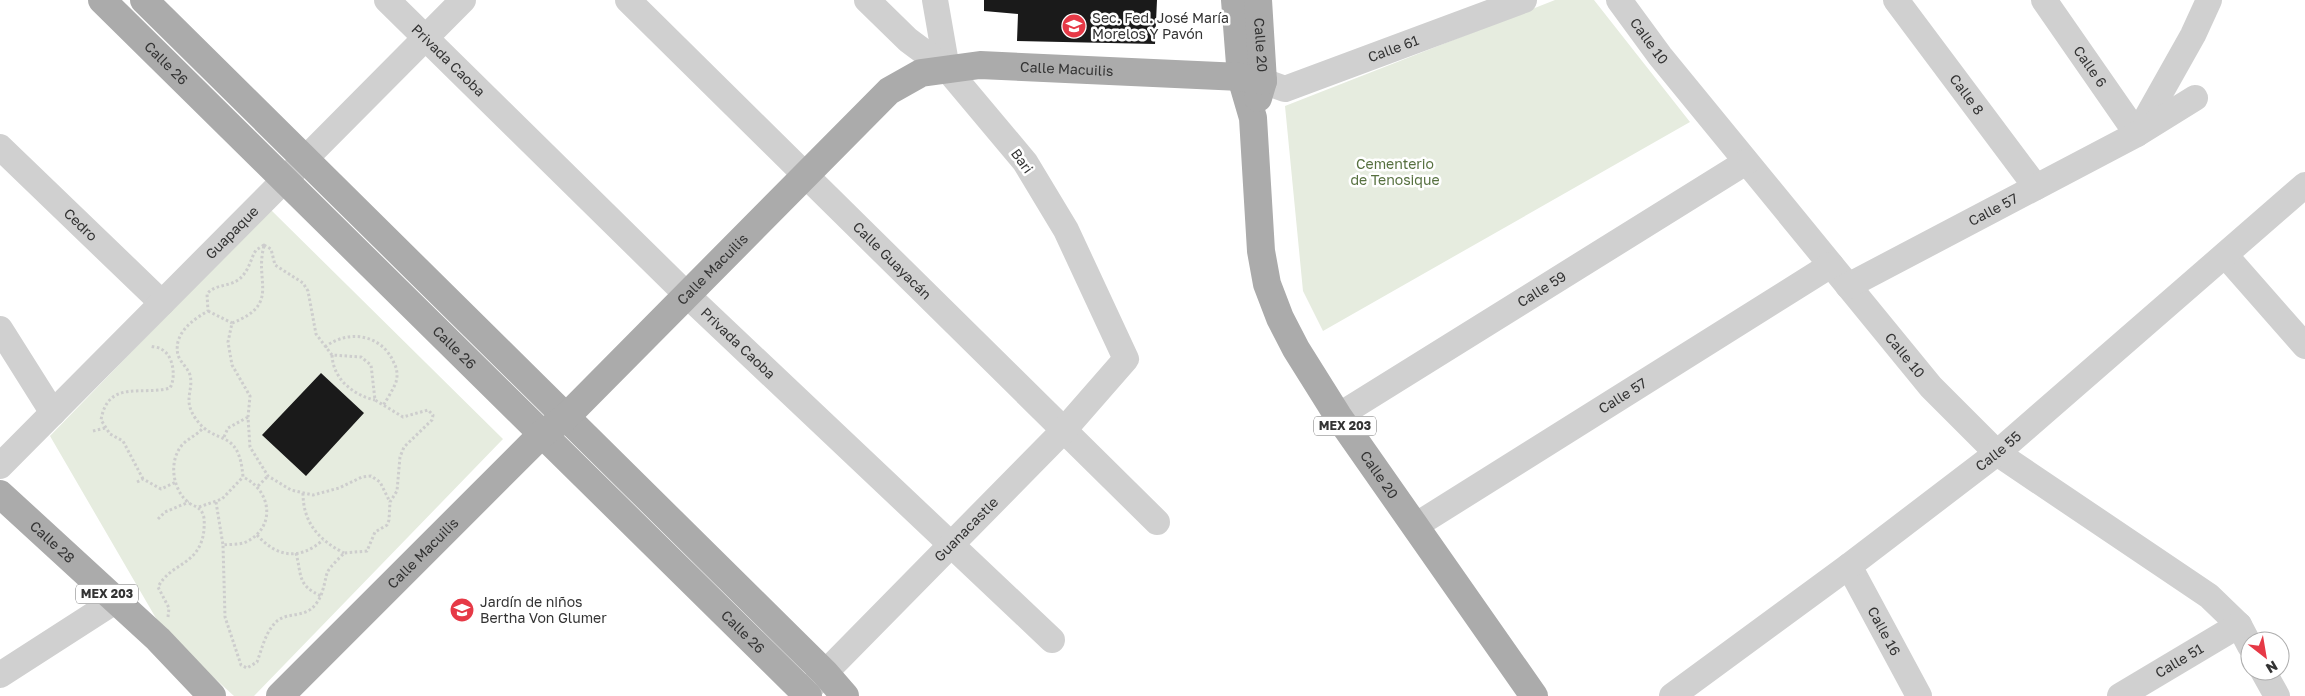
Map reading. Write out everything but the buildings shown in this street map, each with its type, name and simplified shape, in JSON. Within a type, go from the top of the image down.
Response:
[{"type":"main road","name":"Calle 26","points":[[102,0],[805,695]]},
{"type":"main road","name":"Calle 26","points":[[144,0],[825,673],[845,696]]},
{"type":"main road","name":"Calle 20","points":[[1235,0],[1252,80]]},
{"type":"main road","name":"Calle 20","points":[[1258,0],[1252,80],[1261,251],[1267,284],[1280,318],[1296,349],[1338,416],[1534,696]]},
{"type":"main road","name":"Calle Macuilis","points":[[280,696],[542,434],[565,418],[889,91],[921,73],[980,66],[1252,80]]},
{"type":"main road","name":"Calle 28","points":[[0,494],[115,601],[158,638],[212,696]]},
{"type":"street","name":"Privada Caoba","points":[[387,0],[687,295],[1052,640]]},
{"type":"street","name":"Guapaque","points":[[0,466],[464,0]]},
{"type":"street","name":"Calle Guayacán","points":[[628,0],[1157,522]]},
{"type":"street","name":"Bari","points":[[867,0],[908,40],[946,69],[1025,162],[1066,230],[1126,359]]},
{"type":"street","points":[[935,0],[946,69]]},
{"type":"street","name":"Calle 61","points":[[1252,80],[1285,90],[1524,0]]},
{"type":"street","name":"Calle 10","points":[[1619,0],[1660,56],[1931,387],[1997,453],[2209,596],[2240,631]]},
{"type":"street","name":"Calle 8","points":[[1896,0],[2036,187]]},
{"type":"street","name":"Calle 6","points":[[2044,0],[2137,134]]},
{"type":"street","points":[[2137,134],[2193,35],[2209,0]]},
{"type":"street","name":"Calle 57","points":[[1848,286],[2137,134],[2195,98]]},
{"type":"street","name":"Cedro","points":[[0,147],[162,303]]},
{"type":"street","name":"Calle 59","points":[[1338,416],[1746,162]]},
{"type":"street","name":"Calle 55","points":[[1672,696],[1850,566],[1997,453],[2225,255],[2299,197]]},
{"type":"street","points":[[2225,255],[2305,346]]},
{"type":"street","name":"Calle 57","points":[[1415,526],[1831,265]]},
{"type":"street","points":[[0,329],[53,413]]},
{"type":"street","name":"Guanacastle","points":[[805,695],[1064,430],[1126,359]]},
{"type":"street","name":"Calle 16","points":[[1850,566],[1919,696]]},
{"type":"street","points":[[0,675],[115,601]]},
{"type":"street","name":"Calle 51","points":[[2120,696],[2240,638]]},
{"type":"street","points":[[2269,681],[2277,696]]},
{"type":"path","points":[[208,311],[207,294],[212,288],[240,279],[250,266],[256,250],[264,245]]},
{"type":"path","points":[[208,311],[232,323],[245,318],[257,308],[262,300],[264,289],[261,257],[264,245]]},
{"type":"path","points":[[264,245],[271,249],[275,265],[303,283],[308,291],[316,334],[325,348],[332,354],[361,357],[366,360],[373,372],[375,400]]},
{"type":"path","points":[[208,311],[190,324],[181,334],[178,344],[178,356],[190,374],[188,393],[191,410],[203,428],[224,437],[238,451],[243,477],[258,486],[266,502],[268,512],[264,525],[257,535],[245,542],[223,545]]},
{"type":"path","points":[[232,323],[228,342],[229,354],[232,365],[250,396],[248,417],[250,447],[268,476],[291,490],[313,495],[339,488],[362,477],[372,476],[380,482],[390,502],[389,520],[387,525],[375,532],[367,551],[344,553],[323,540],[305,515],[303,493]]},
{"type":"path","points":[[131,334],[139,344],[161,348],[167,353],[174,382],[170,388],[153,392],[132,390],[120,393],[108,401],[102,412],[101,420],[110,434],[123,441],[143,479],[161,489],[176,482]]},
{"type":"path","points":[[325,348],[334,340],[349,337],[362,337],[384,347],[391,355],[396,367],[396,381],[383,406]]},
{"type":"path","points":[[332,354],[332,367],[337,375],[360,396],[375,400],[403,417],[428,410],[433,415],[432,420],[404,447],[400,457],[397,492],[390,502]]},
{"type":"path","points":[[170,361],[178,356]]},
{"type":"path","points":[[224,437],[228,428],[248,417]]},
{"type":"path","points":[[93,431],[105,428]]},
{"type":"path","points":[[158,638],[168,625],[166,619],[169,614],[166,600],[158,587],[170,571],[181,566],[192,557],[200,545],[204,531],[204,515],[199,507],[188,502],[173,474],[176,454],[182,445],[203,428]]},
{"type":"path","points":[[258,486],[268,476]]},
{"type":"path","points":[[199,507],[216,502],[243,477]]},
{"type":"path","points":[[137,482],[143,479]]},
{"type":"path","points":[[158,519],[165,512],[188,502]]},
{"type":"path","points":[[216,502],[223,545],[224,611],[241,665],[248,668],[257,662],[264,640],[277,621],[306,613],[314,606],[321,596],[328,572],[344,553]]},
{"type":"path","points":[[257,535],[271,549],[296,553],[307,551],[323,540]]},
{"type":"path","points":[[296,553],[302,581],[308,591],[321,596]]},
{"type":"green space","name":"Cementerio de Tenosique","points":[[1555,0],[1594,0],[1690,122],[1323,331],[1303,291],[1285,106]]},
{"type":"green space","points":[[270,209],[503,439],[254,696],[234,696],[164,632],[50,436]]},
{"type":"place","name":"Sec. Fed. José María Morelos Y Pavón","points":[[1074,26]]},
{"type":"place","name":"Jardín de niños Bertha Von Glumer","points":[[462,610]]}]
